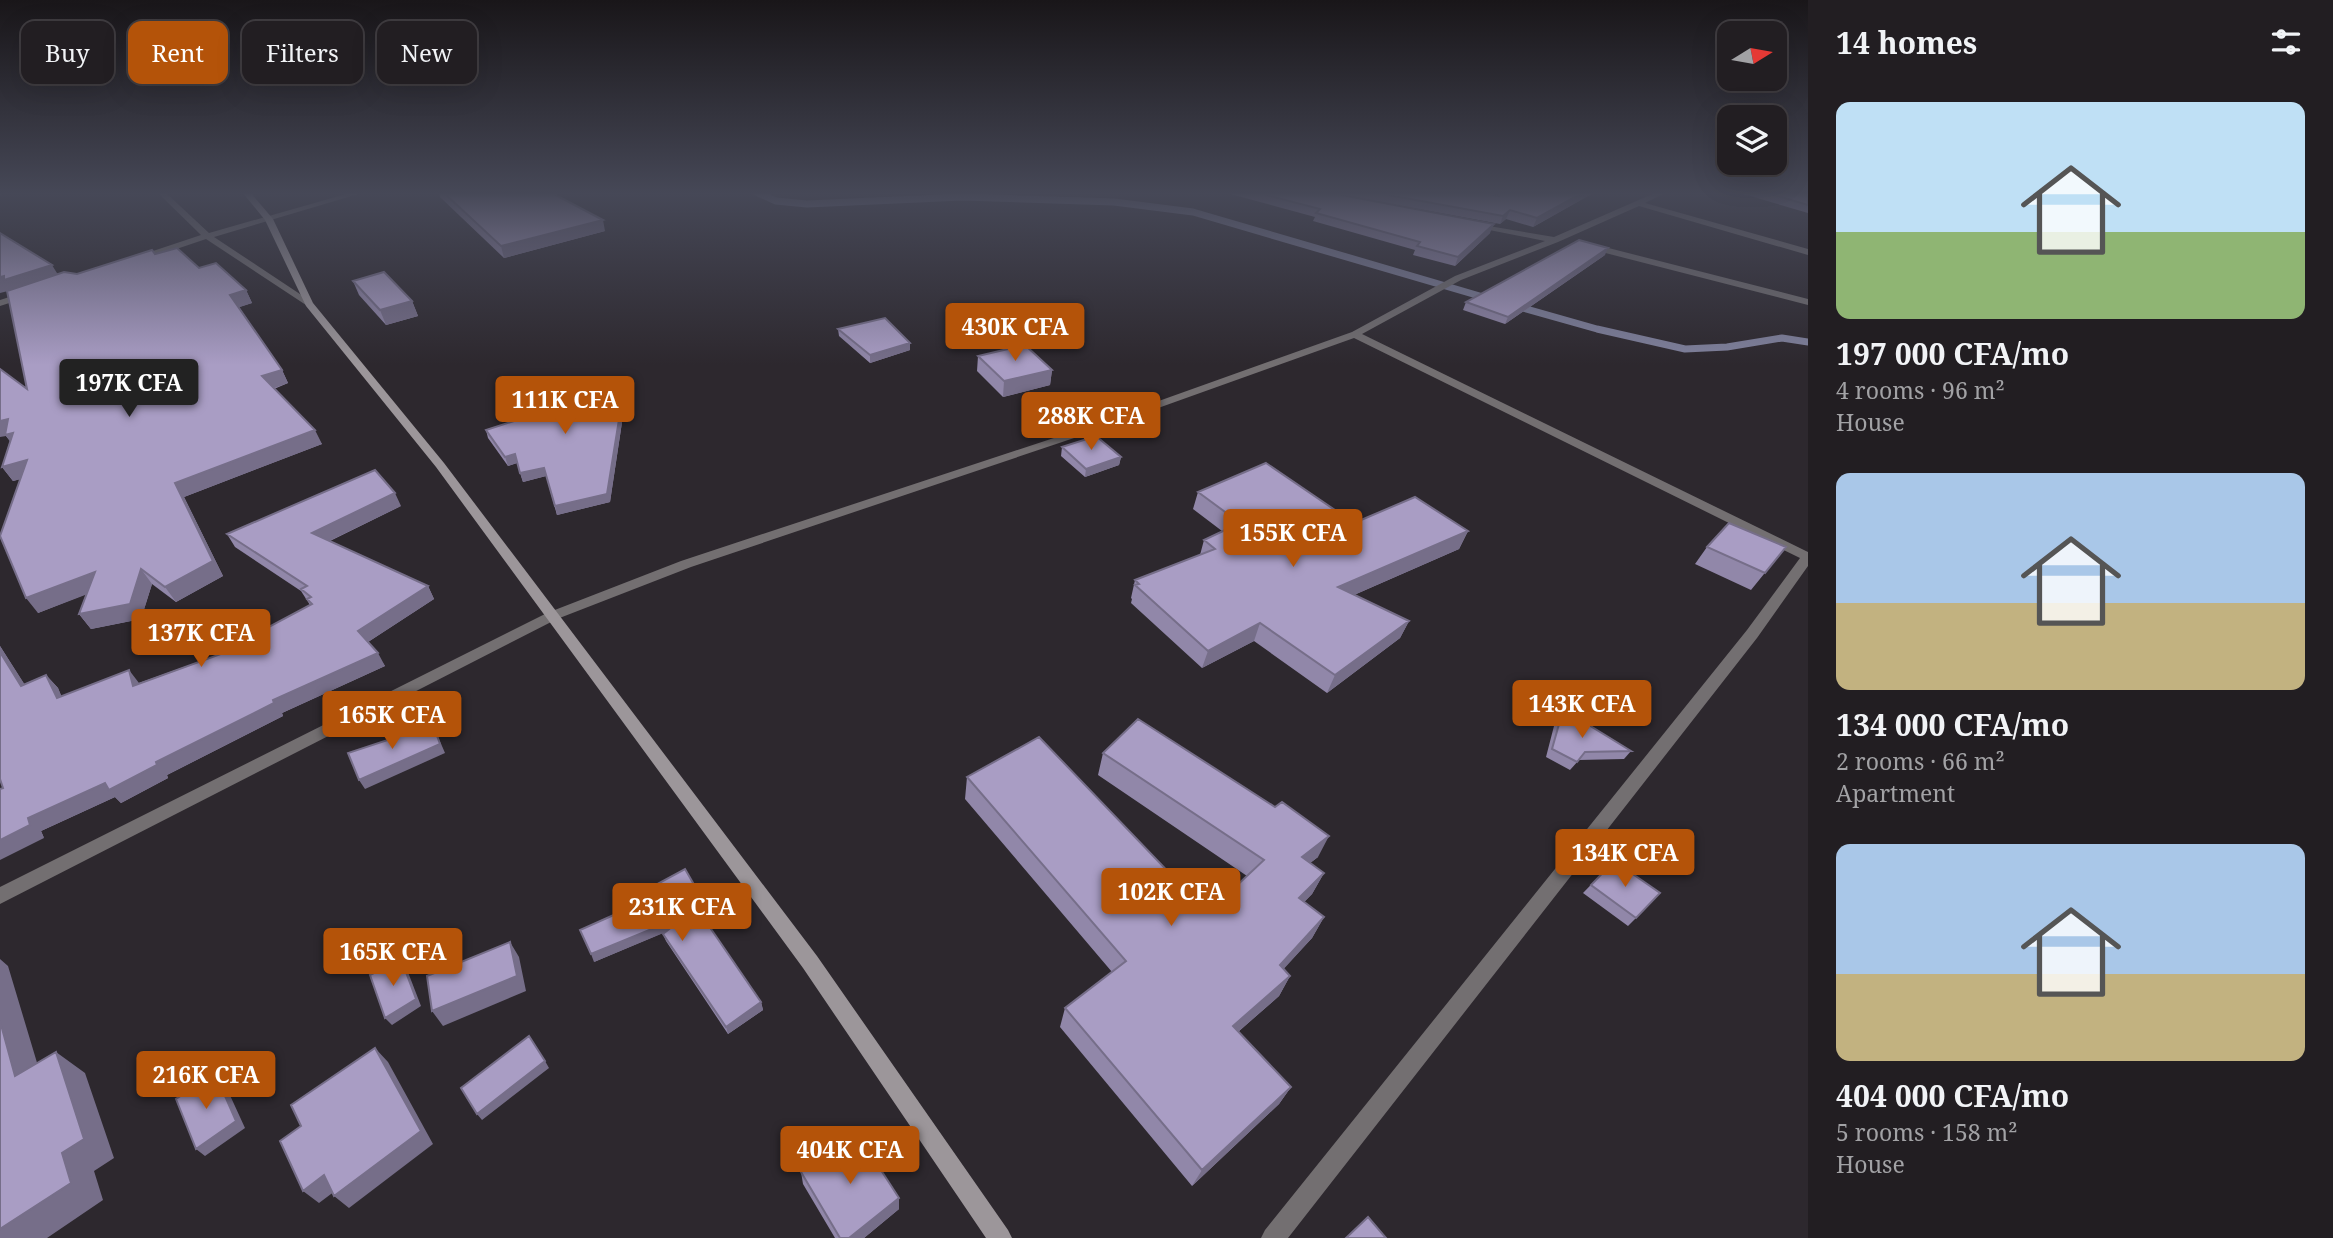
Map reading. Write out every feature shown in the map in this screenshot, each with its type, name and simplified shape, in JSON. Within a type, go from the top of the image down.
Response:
[{"type":"main road","points":[[283,250],[309,304],[440,465],[810,962],[1000,1238]]},
{"type":"street","points":[[134,261],[167,250]]},
{"type":"street","points":[[228,250],[309,304]]},
{"type":"street","points":[[0,896],[552,616],[686,564],[1076,434],[1355,334],[1433,290],[1530,250]]},
{"type":"street","points":[[1601,250],[1808,302]]},
{"type":"street","points":[[0,303],[36,292]]},
{"type":"street","points":[[1273,1238],[1752,634],[1808,557],[1355,334]]},
{"type":"building","points":[[0,250],[27,250],[52,265],[4,280],[4,276],[0,277]]},
{"type":"building","points":[[152,250],[155,254],[179,250],[199,268],[216,263],[246,290],[230,295],[282,370],[262,376],[315,430],[175,483],[213,561],[165,587],[141,569],[130,604],[79,614],[95,572],[26,598],[0,536],[27,460],[2,467],[13,433],[5,435],[8,419],[0,421],[0,369],[27,389],[7,291],[64,272],[77,274]]},
{"type":"building","points":[[1431,250],[1466,250],[1458,257]]},
{"type":"building","points":[[1561,250],[1605,250],[1508,317],[1466,302]]},
{"type":"building","points":[[384,272],[412,301],[380,310],[353,281]]},
{"type":"building","points":[[885,318],[910,343],[870,355],[838,329]]},
{"type":"building","points":[[1025,345],[1052,370],[1004,381],[978,356]]},
{"type":"building","points":[[613,379],[622,401],[607,494],[555,506],[544,468],[520,473],[515,454],[505,457],[486,430],[520,419],[512,390],[562,380],[564,388]]},
{"type":"building","points":[[1096,436],[1121,457],[1086,469],[1062,447]]},
{"type":"building","points":[[1266,463],[1354,523],[1415,497],[1468,531],[1338,587],[1409,621],[1335,675],[1260,623],[1208,651],[1135,585],[1139,584],[1135,580],[1215,549],[1204,540],[1240,523],[1198,492]]},
{"type":"building","points":[[375,470],[395,493],[312,533],[428,586],[358,631],[378,653],[273,700],[274,703],[156,762],[157,765],[109,790],[105,783],[28,818],[30,825],[0,840],[0,789],[3,788],[0,779],[0,652],[21,686],[46,675],[57,698],[129,670],[133,686],[232,650],[231,647],[312,604],[307,599],[311,597],[301,589],[307,586],[227,534]]},
{"type":"building","points":[[1729,523],[1786,547],[1765,573],[1707,547]]},
{"type":"building","points":[[1561,717],[1587,724],[1631,751],[1585,752],[1577,762],[1552,749]]},
{"type":"building","points":[[1138,719],[1275,807],[1282,802],[1329,836],[1302,857],[1324,873],[1299,898],[1324,917],[1280,965],[1290,976],[1233,1026],[1291,1087],[1202,1170],[1065,1008],[1126,961],[967,777],[1039,737],[1201,906],[1210,899],[1216,905],[1264,860],[1103,753]]},
{"type":"building","points":[[433,725],[440,744],[359,780],[348,753]]},
{"type":"building","points":[[1614,861],[1660,893],[1636,918],[1591,885]]},
{"type":"building","points":[[685,869],[704,902],[696,907],[761,1002],[726,1027],[663,934],[673,926],[671,921],[591,954],[580,930],[654,897],[648,889]]},
{"type":"building","points":[[510,942],[517,976],[432,1011],[427,976]]},
{"type":"building","points":[[401,959],[416,999],[385,1018],[370,975]]},
{"type":"building","points":[[0,1021],[15,1076],[56,1052],[84,1139],[62,1153],[71,1183],[0,1229]]},
{"type":"building","points":[[529,1036],[545,1061],[477,1114],[461,1088]]},
{"type":"building","points":[[375,1048],[421,1131],[334,1196],[324,1175],[303,1191],[280,1141],[301,1126],[291,1105]]},
{"type":"building","points":[[215,1073],[236,1121],[196,1149],[176,1099]]},
{"type":"building","points":[[855,1130],[899,1198],[849,1238],[840,1238],[801,1172]]},
{"type":"building","points":[[1368,1217],[1386,1238],[1346,1238]]},
{"type":"waterway","points":[[1322,250],[1490,299]]},
{"type":"waterway","points":[[1516,306],[1597,329],[1685,349],[1727,347],[1782,338],[1808,342]]}]
